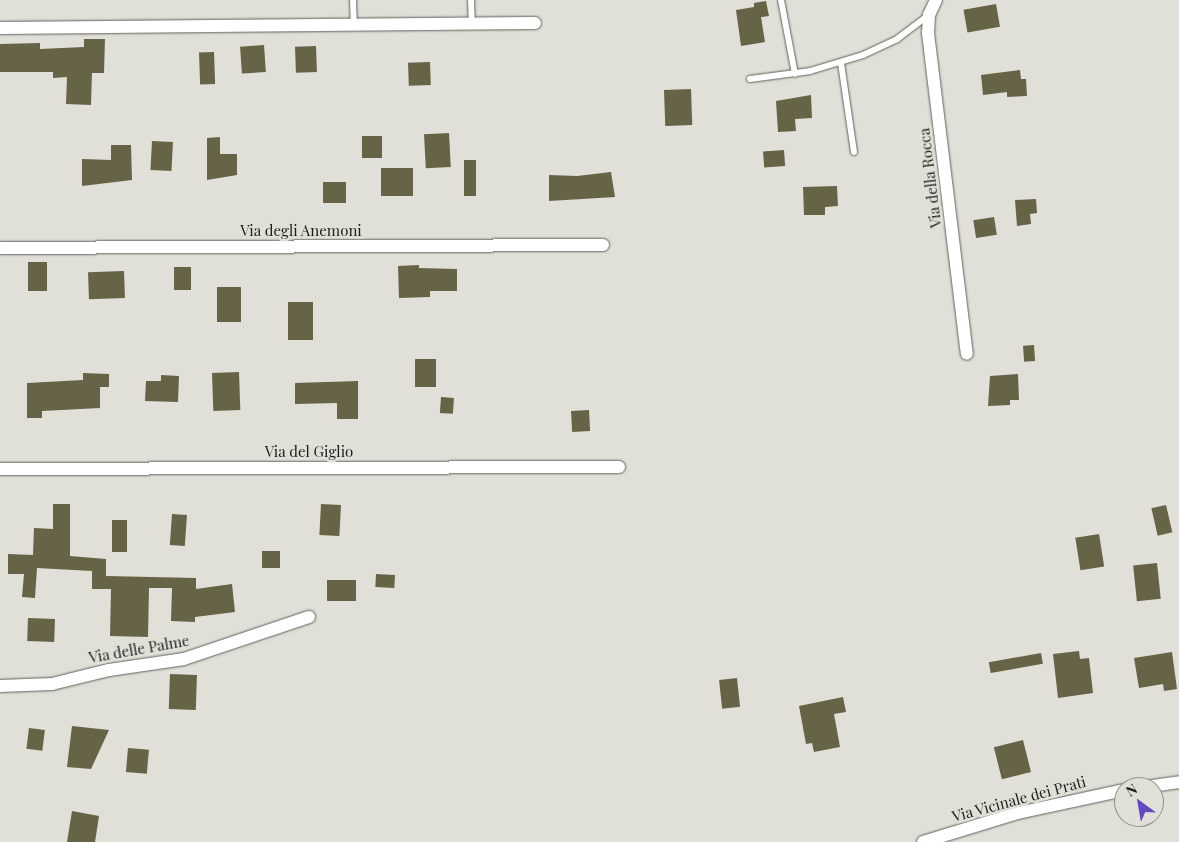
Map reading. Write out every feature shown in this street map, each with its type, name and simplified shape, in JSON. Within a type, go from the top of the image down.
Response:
[{"type":"street","name":"Via della Rocca","points":[[936,0],[929,15],[928,33],[967,354]]},
{"type":"street","points":[[0,28],[535,23]]},
{"type":"street","name":"Via degli Anemoni","points":[[0,248],[602,245]]},
{"type":"street","name":"Via del Giglio","points":[[0,470],[619,467]]},
{"type":"street","name":"Via delle Palme","points":[[0,686],[52,684],[109,670],[184,659],[309,617]]},
{"type":"street","points":[[1164,784],[1179,782]]},
{"type":"street","name":"Via Vicinale dei Prati","points":[[923,842],[1018,813],[1114,792]]},
{"type":"lane","points":[[353,0],[354,25]]},
{"type":"lane","points":[[471,0],[472,24]]},
{"type":"lane","points":[[781,0],[795,74]]},
{"type":"lane","points":[[750,79],[795,74],[841,63],[888,44],[929,15]]},
{"type":"lane","points":[[841,63],[854,152]]},
{"type":"building","points":[[766,1],[769,16],[761,17],[765,42],[741,46],[736,10],[754,7],[754,3]]},
{"type":"building","points":[[996,4],[1000,27],[967,32],[964,10]]},
{"type":"building","points":[[84,39],[105,39],[104,73],[92,73],[91,105],[66,104],[67,77],[53,78],[53,72],[0,72],[0,44],[40,43],[40,49],[84,47]]},
{"type":"building","points":[[264,45],[266,72],[242,74],[240,47]]},
{"type":"building","points":[[316,46],[317,72],[296,73],[295,47]]},
{"type":"building","points":[[214,52],[215,84],[200,85],[199,53]]},
{"type":"building","points":[[430,62],[431,85],[409,86],[408,63]]},
{"type":"building","points":[[1020,70],[1021,79],[1026,79],[1027,96],[1007,97],[1007,92],[983,95],[981,75]]},
{"type":"building","points":[[691,89],[692,125],[665,126],[664,90]]},
{"type":"building","points":[[811,95],[812,118],[795,119],[796,131],[778,132],[776,101]]},
{"type":"building","points":[[449,133],[451,167],[426,168],[424,134]]},
{"type":"building","points":[[362,136],[382,136],[382,158],[362,158]]},
{"type":"building","points":[[220,137],[220,154],[237,154],[237,175],[207,180],[207,138]]},
{"type":"building","points":[[152,141],[173,142],[171,171],[150,170]]},
{"type":"building","points":[[111,145],[131,145],[132,180],[82,186],[82,159],[111,160]]},
{"type":"building","points":[[784,150],[785,166],[764,167],[763,151]]},
{"type":"building","points":[[464,160],[476,160],[476,196],[464,196]]},
{"type":"building","points":[[381,168],[413,168],[413,196],[381,196]]},
{"type":"building","points":[[611,172],[615,197],[549,201],[549,175],[577,176]]},
{"type":"building","points":[[323,182],[346,182],[346,203],[323,203]]},
{"type":"building","points":[[837,186],[838,206],[825,207],[825,215],[804,215],[803,187]]},
{"type":"building","points":[[1036,199],[1037,213],[1030,214],[1031,224],[1017,226],[1015,200]]},
{"type":"building","points":[[994,217],[997,235],[976,238],[973,220]]},
{"type":"building","points":[[28,262],[47,262],[47,291],[28,291]]},
{"type":"building","points":[[419,265],[419,268],[457,269],[457,291],[430,291],[430,297],[399,298],[398,266]]},
{"type":"building","points":[[174,267],[191,267],[191,290],[174,290]]},
{"type":"building","points":[[124,271],[125,298],[89,299],[88,272]]},
{"type":"building","points":[[217,287],[241,287],[241,322],[217,322]]},
{"type":"building","points":[[288,302],[313,302],[313,340],[288,340]]},
{"type":"building","points":[[1034,345],[1035,361],[1024,362],[1023,346]]},
{"type":"building","points":[[415,359],[436,359],[436,387],[415,387]]},
{"type":"building","points":[[239,372],[240,410],[213,411],[212,373]]},
{"type":"building","points":[[83,373],[109,374],[109,387],[100,387],[100,408],[42,411],[42,418],[27,418],[27,383],[83,380]]},
{"type":"building","points":[[1018,374],[1019,400],[1010,400],[1010,405],[988,406],[990,376]]},
{"type":"building","points":[[161,375],[179,376],[178,402],[145,401],[146,381],[161,381]]},
{"type":"building","points":[[358,381],[358,419],[337,419],[337,403],[295,404],[295,383]]},
{"type":"building","points":[[441,397],[454,398],[453,414],[440,413]]},
{"type":"building","points":[[589,410],[590,431],[572,432],[571,411]]},
{"type":"building","points":[[53,504],[70,504],[70,556],[106,559],[106,576],[196,578],[196,589],[232,584],[235,612],[195,617],[195,622],[171,621],[172,588],[149,588],[148,637],[110,636],[111,589],[92,589],[92,571],[37,568],[35,598],[22,597],[24,574],[8,574],[8,554],[33,555],[34,528],[53,529]]},
{"type":"building","points":[[321,504],[341,505],[339,536],[319,535]]},
{"type":"building","points":[[1166,505],[1172,532],[1158,536],[1151,508]]},
{"type":"building","points":[[172,514],[187,515],[185,546],[170,545]]},
{"type":"building","points":[[112,520],[127,520],[127,552],[112,552]]},
{"type":"building","points":[[1099,534],[1104,567],[1080,570],[1075,538]]},
{"type":"building","points":[[262,551],[280,551],[280,568],[262,568]]},
{"type":"building","points":[[1157,563],[1161,599],[1137,601],[1133,566]]},
{"type":"building","points":[[376,574],[395,575],[394,588],[375,587]]},
{"type":"building","points":[[327,580],[356,580],[356,601],[327,601]]},
{"type":"building","points":[[28,618],[55,619],[54,642],[27,641]]},
{"type":"building","points":[[1079,651],[1080,659],[1089,658],[1093,693],[1058,698],[1053,654]]},
{"type":"building","points":[[1172,652],[1177,689],[1164,691],[1163,684],[1139,688],[1134,658]]},
{"type":"building","points":[[1041,653],[1043,664],[991,673],[989,662]]},
{"type":"building","points":[[170,674],[197,675],[196,710],[169,709]]},
{"type":"building","points":[[737,678],[740,707],[722,709],[719,680]]},
{"type":"building","points":[[843,697],[846,712],[834,714],[840,747],[814,752],[812,743],[806,744],[799,706]]},
{"type":"building","points":[[72,726],[109,730],[91,769],[67,767]]},
{"type":"building","points":[[29,728],[45,730],[42,751],[26,749]]},
{"type":"building","points":[[1023,740],[1031,772],[1002,779],[994,747]]},
{"type":"building","points":[[128,748],[149,750],[147,774],[126,772]]},
{"type":"building","points":[[72,811],[99,816],[95,842],[67,842]]}]
